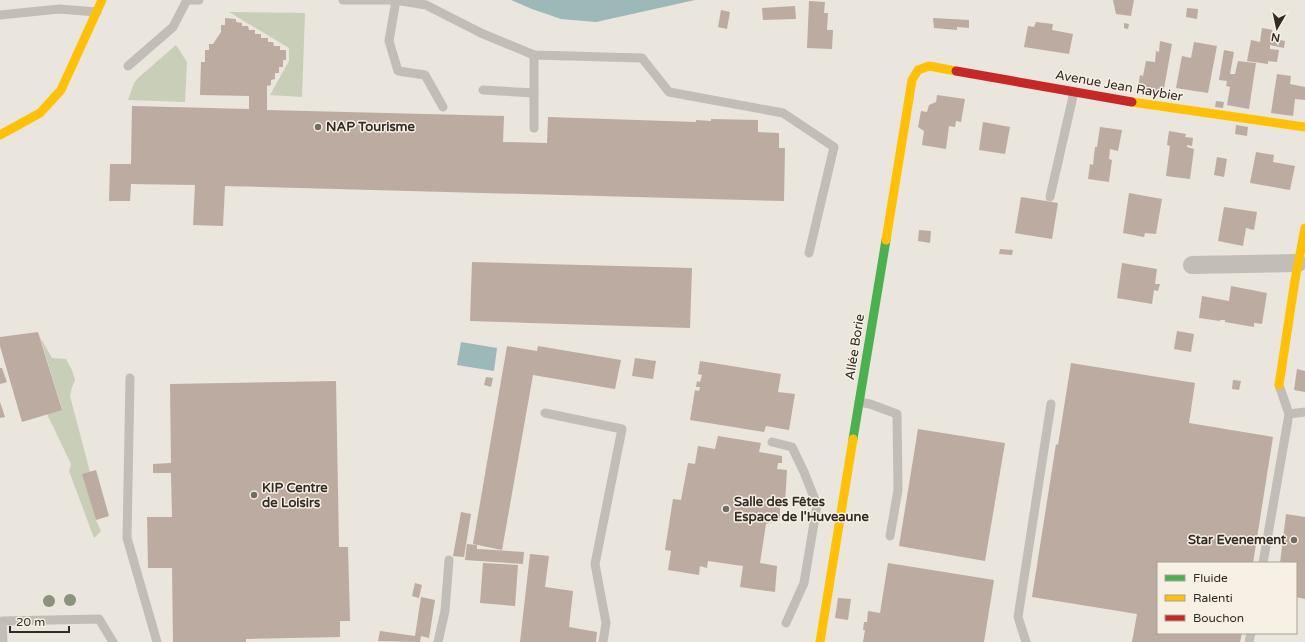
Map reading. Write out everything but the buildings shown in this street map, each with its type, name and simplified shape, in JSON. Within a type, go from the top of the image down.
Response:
[{"type":"street","points":[[0,135],[40,113],[61,90],[102,0]]},
{"type":"street","name":"Avenue Jean Raybier","points":[[929,66],[1161,107],[1305,127]]},
{"type":"street","name":"Allée Borie","points":[[820,642],[912,80],[918,70],[929,66]]},
{"type":"street","points":[[1279,385],[1300,281],[1298,262],[1305,228]]},
{"type":"street","points":[[1192,265],[1298,262]]},
{"type":"lane","points":[[128,66],[173,27],[187,0],[198,0]]},
{"type":"lane","points":[[343,0],[396,0],[426,5],[481,33],[534,56],[642,58],[669,92],[783,113],[834,147],[809,253]]},
{"type":"lane","points":[[396,0],[389,41],[398,71],[425,74],[443,107]]},
{"type":"lane","points":[[0,15],[58,9],[97,12]]},
{"type":"lane","points":[[534,56],[534,128]]},
{"type":"lane","points":[[483,90],[534,94]]},
{"type":"lane","points":[[1050,197],[1074,92]]},
{"type":"lane","points":[[130,378],[127,538],[157,642]]},
{"type":"lane","points":[[1263,562],[1289,414],[1279,385]]},
{"type":"lane","points":[[859,402],[870,404],[897,414],[898,490],[890,536]]},
{"type":"lane","points":[[1026,642],[1018,617],[1051,404]]},
{"type":"lane","points":[[1289,414],[1305,412]]},
{"type":"lane","points":[[545,413],[622,429],[595,564],[606,623],[603,642]]},
{"type":"lane","points":[[772,442],[792,448],[804,472],[816,505],[804,583],[786,624]]},
{"type":"lane","points":[[438,642],[445,611],[449,560]]},
{"type":"lane","points":[[3,642],[2,621],[99,618],[113,642]]},
{"type":"green space","points":[[229,12],[305,13],[302,97],[270,95],[289,61],[289,48]]},
{"type":"green space","points":[[176,45],[187,62],[185,102],[128,100],[137,79]]},
{"type":"green space","points":[[40,337],[52,358],[66,359],[75,380],[70,396],[90,472],[83,474],[96,520],[101,531],[94,538],[69,471],[71,464],[47,414],[62,409]]},
{"type":"water","points":[[511,0],[695,0],[596,22],[561,19]]},
{"type":"water","points":[[461,342],[497,348],[494,371],[457,365]]},
{"type":"traffic: fast","points":[[853,439],[886,240]]},
{"type":"traffic: slow","points":[[0,135],[40,113],[61,90],[102,0]]},
{"type":"traffic: slow","points":[[886,240],[912,80],[918,70],[929,66],[956,71]]},
{"type":"traffic: slow","points":[[1132,102],[1305,127]]},
{"type":"traffic: slow","points":[[1279,385],[1295,280],[1305,228]]},
{"type":"traffic: slow","points":[[820,642],[853,439]]},
{"type":"traffic: jam","points":[[956,71],[1132,102]]},
{"type":"place","name":"NAP Tourisme","points":[[318,127]]},
{"type":"place","name":"KIP Centre de Loisirs","points":[[254,495]]},
{"type":"place","name":"Salle des Fêtes Espace de l'Huveaune","points":[[726,509]]},
{"type":"place","name":"Star Evenement","points":[[1294,540]]}]
